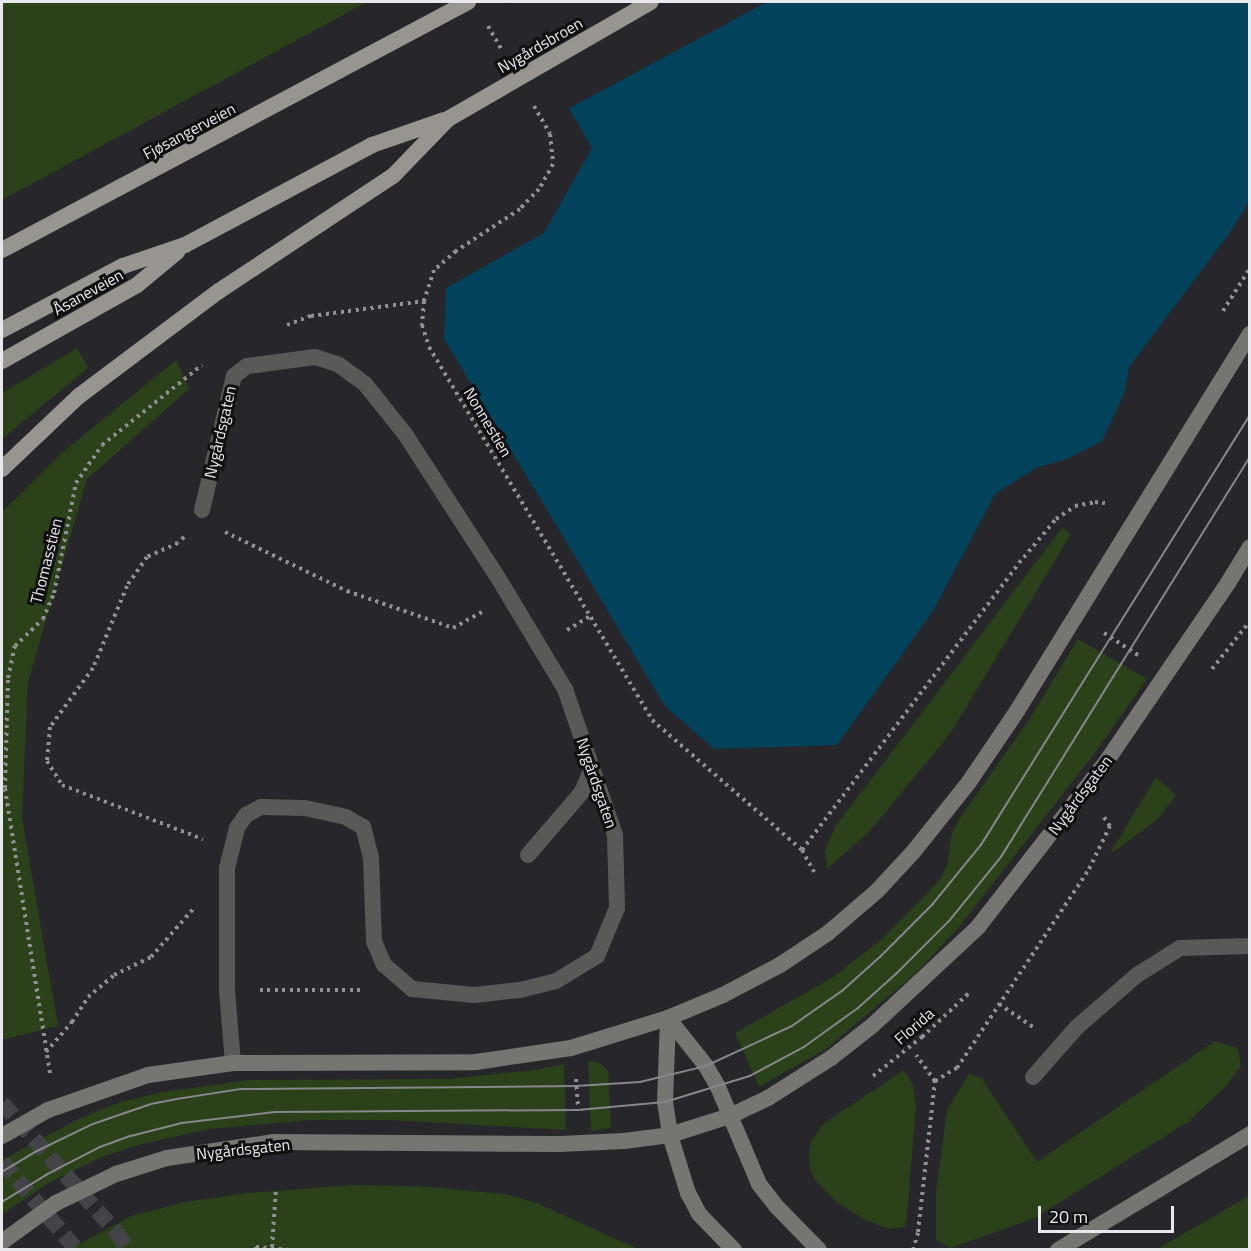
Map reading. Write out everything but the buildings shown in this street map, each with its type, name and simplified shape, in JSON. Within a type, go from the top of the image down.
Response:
[{"type":"highway","name":"Fjøsangerveien","points":[[2,250],[394,44],[468,2]]},
{"type":"highway","name":"Nygårdsbroen","points":[[448,119],[651,2]]},
{"type":"highway","points":[[2,330],[123,266],[185,245],[372,145],[448,119]]},
{"type":"highway","points":[[2,469],[80,396],[211,297],[393,176],[448,119]]},
{"type":"highway","name":"Åsaneveien","points":[[2,361],[137,285],[185,245]]},
{"type":"main road","points":[[2,1136],[48,1110],[148,1075],[233,1063],[476,1062],[572,1048],[668,1018],[723,995],[780,965],[828,933],[877,891],[914,851],[969,782],[1017,711],[1250,334]]},
{"type":"main road","name":"Nygårdsgaten","points":[[2,1242],[56,1203],[116,1174],[167,1158],[274,1142],[580,1144],[670,1135],[730,1116],[768,1098],[831,1058],[873,1025],[978,927],[1106,762],[1250,547]]},
{"type":"main road","points":[[668,1018],[706,1066],[759,1184],[777,1207],[819,1250]]},
{"type":"main road","points":[[668,1018],[665,1102],[670,1135],[688,1193],[699,1214],[734,1250]]},
{"type":"main road","points":[[1058,1250],[1250,1134]]},
{"type":"lane","name":"Nygårdsgaten","points":[[201,515],[234,376],[247,366],[315,357],[339,364],[365,384],[405,434],[500,581],[565,689],[615,836],[617,908],[597,956],[556,981],[519,990],[474,995],[412,990]]},
{"type":"lane","points":[[528,855],[582,792],[592,769]]},
{"type":"lane","points":[[233,1063],[227,990],[227,868],[237,828],[246,815],[261,807],[304,808],[346,817],[363,827],[371,858],[374,941],[384,965],[412,990]]},
{"type":"lane","points":[[1033,1077],[1059,1045],[1137,975],[1180,948],[1250,946]]},
{"type":"path","points":[[486,22],[503,52]]},
{"type":"path","name":"Nonnestien","points":[[532,103],[550,134],[553,164],[539,189],[520,209],[456,251],[434,270],[424,301],[422,324],[429,347],[652,720],[802,850]]},
{"type":"path","points":[[1220,317],[1250,268]]},
{"type":"path","points":[[279,329],[311,316],[424,301]]},
{"type":"path","name":"Thomasstien","points":[[50,1073],[5,788],[8,678],[15,646],[43,619],[54,593],[76,483],[102,445],[207,361]]},
{"type":"path","points":[[814,872],[802,850],[1019,563],[1056,519],[1075,506],[1095,502],[1105,503]]},
{"type":"path","points":[[231,850],[62,785],[47,760],[50,727],[93,668],[127,586],[147,557],[178,543],[201,515],[347,591],[453,628]]},
{"type":"path","points":[[1223,655],[1250,621]]},
{"type":"path","points":[[1096,628],[1147,660]]},
{"type":"path","points":[[935,1081],[957,1068],[1089,868],[1110,826],[1102,815]]},
{"type":"path","points":[[46,1052],[72,1022],[88,996],[114,975],[151,957],[162,945]]},
{"type":"path","points":[[227,990],[412,990]]},
{"type":"path","name":"Florida","points":[[873,1076],[922,1037],[969,993]]},
{"type":"path","points":[[999,1004],[1059,1045]]},
{"type":"path","points":[[913,1250],[918,1232],[935,1081],[916,1055]]},
{"type":"path","points":[[574,1069],[578,1118]]},
{"type":"path","points":[[273,1248],[276,1189]]},
{"type":"path","points":[[256,1250],[256,1247],[290,1250]]},
{"type":"green space","points":[[2,2],[367,2],[2,200]]},
{"type":"green space","points":[[77,348],[88,368],[2,439],[2,393]]},
{"type":"green space","points":[[176,360],[189,389],[87,479],[28,682],[22,818],[58,1026],[2,1040],[2,512],[63,452]]},
{"type":"green space","points":[[1062,528],[1071,534],[950,734],[869,832],[827,869],[825,851],[835,827]]},
{"type":"green space","points":[[1078,639],[1147,679],[1094,754],[959,927],[915,974],[826,1049],[759,1087],[735,1033],[833,977],[882,939],[941,878],[948,862],[952,833],[960,818],[1031,717]]},
{"type":"green space","points":[[1156,777],[1176,795],[1158,819],[1109,855]]},
{"type":"green space","points":[[1215,1041],[1238,1048],[1241,1066],[1226,1086],[1189,1121],[1035,1218],[951,1248],[936,1239],[936,1192],[947,1110],[969,1074],[982,1079],[1037,1162]]},
{"type":"green space","points":[[588,1061],[600,1063],[608,1071],[611,1128],[591,1131]]},
{"type":"green space","points":[[564,1064],[566,1130],[388,1120],[311,1120],[209,1129],[134,1146],[95,1160],[52,1181],[2,1214],[2,1160],[76,1120],[121,1102],[163,1092],[249,1080],[448,1079],[535,1070]]},
{"type":"green space","points":[[904,1070],[913,1085],[916,1106],[907,1217],[905,1227],[889,1229],[865,1220],[838,1203],[815,1180],[810,1169],[809,1153],[811,1141],[824,1123]]},
{"type":"green space","points":[[355,1185],[429,1187],[504,1194],[537,1203],[638,1249],[69,1249],[132,1216],[185,1202],[248,1193]]},
{"type":"green space","points":[[1249,1196],[1249,1249],[1157,1249]]},
{"type":"water","points":[[507,2],[1249,2],[1249,202],[1228,235],[1129,367],[1124,394],[1102,441],[1067,459],[1036,468],[995,494],[933,611],[837,745],[714,749],[665,706],[444,339],[446,288],[544,233],[592,148]]},
{"type":"pier","points":[[504,2],[767,2],[566,110]]},
{"type":"tunnel","points":[[2,1103],[116,1232],[128,1250]]},
{"type":"tunnel","points":[[2,1162],[77,1250]]},
{"type":"tram line","points":[[2,1172],[35,1152],[93,1124],[151,1104],[177,1099],[241,1089],[576,1086],[640,1082],[706,1066],[792,1026],[842,991],[880,957],[932,905],[981,845],[1250,415]]},
{"type":"tram line","points":[[2,1202],[46,1175],[100,1147],[131,1136],[182,1123],[276,1112],[578,1110],[665,1102],[750,1076],[804,1047],[858,1008],[896,974],[950,920],[1001,857],[1250,457]]}]
